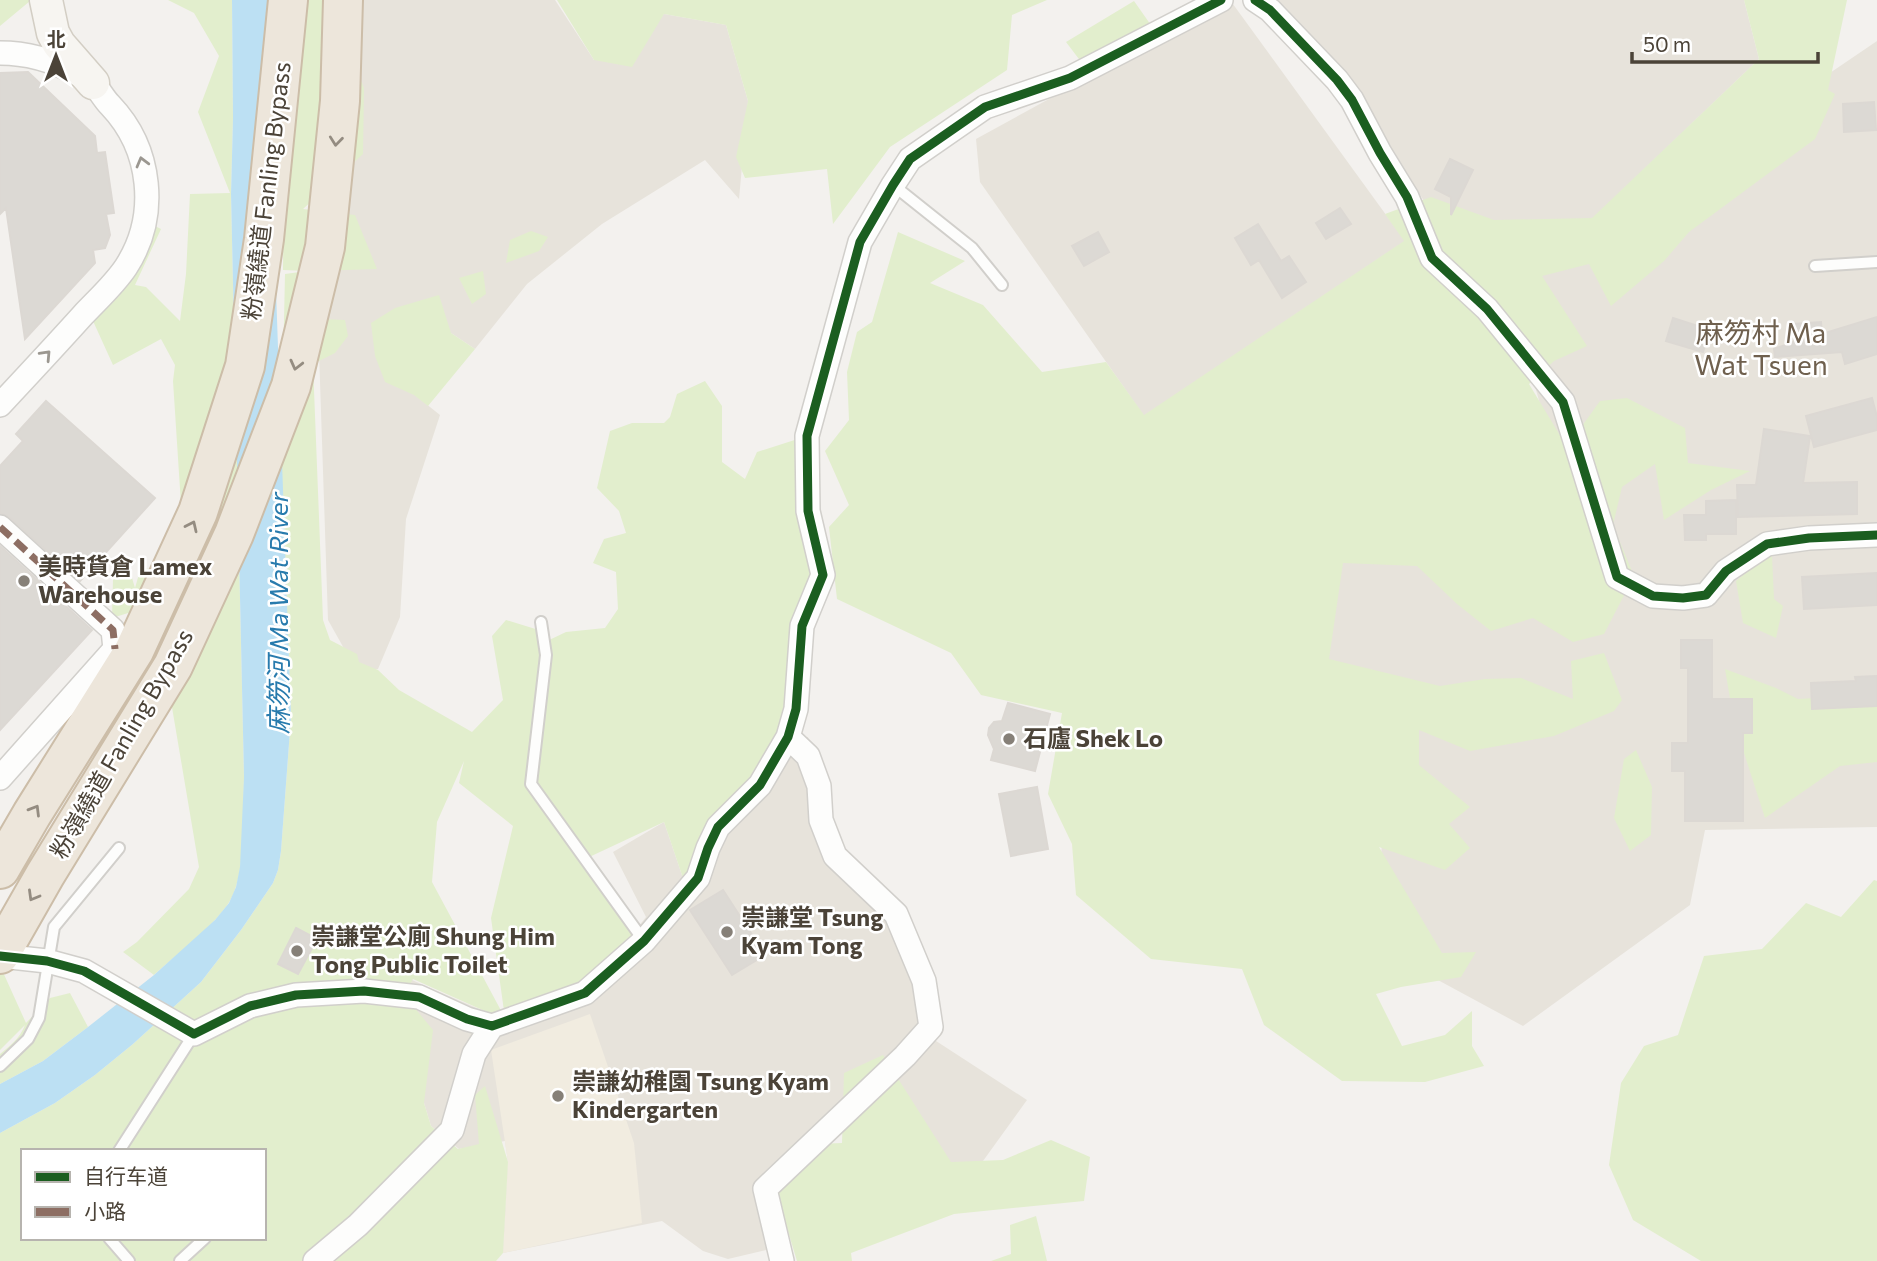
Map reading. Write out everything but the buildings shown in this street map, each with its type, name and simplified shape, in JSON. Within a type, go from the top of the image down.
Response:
[{"type":"highway","points":[[274,0],[279,99]]},
{"type":"highway","name":"粉嶺繞道 Fanling Bypass","points":[[0,869],[134,651],[198,512],[245,366],[264,239],[288,0]]},
{"type":"highway","name":"粉嶺繞道 Fanling Bypass","points":[[0,955],[45,875],[173,666],[234,534],[291,386],[325,247],[340,101],[344,0]]},
{"type":"highway","points":[[340,101],[357,0]]},
{"type":"street","points":[[0,405],[125,268],[142,232],[146,213],[145,173],[131,133],[59,44],[53,33],[46,0]]},
{"type":"street","points":[[0,955],[47,961],[89,973],[187,1030],[250,1006],[296,995],[364,991],[419,997],[467,1019],[492,1026],[585,993],[643,941],[698,878],[718,827],[760,785],[788,737],[796,709],[802,626],[823,575],[808,511],[807,436],[860,242],[909,159],[985,107],[1070,78],[1221,0]]},
{"type":"street","points":[[1255,0],[1270,10],[1337,80],[1352,100],[1407,197],[1432,258],[1487,309],[1563,402],[1617,577],[1653,596],[1683,598],[1706,595],[1726,571],[1767,544],[1809,538],[1877,535]]},
{"type":"street","points":[[0,53],[29,55],[48,60],[93,83]]},
{"type":"street","points":[[0,527],[113,630],[115,649],[0,778]]},
{"type":"street","points":[[782,1261],[765,1189],[905,1056],[931,1027],[924,981],[896,914],[835,856],[821,820],[819,786],[808,756],[788,737]]},
{"type":"street","points":[[315,1261],[358,1225],[452,1130],[474,1054],[492,1026]]},
{"type":"lane","points":[[893,185],[972,248],[1002,285]]},
{"type":"lane","points":[[1815,266],[1877,262]]},
{"type":"lane","points":[[541,622],[546,655],[531,784],[643,941]]},
{"type":"lane","points":[[0,1066],[35,1029],[45,991],[51,935],[57,922],[119,849]]},
{"type":"lane","points":[[120,1149],[187,1030]]},
{"type":"lane","points":[[111,1240],[130,1261]]},
{"type":"lane","points":[[180,1261],[203,1240]]},
{"type":"shaded area","points":[[310,0],[555,0],[594,60],[664,14],[726,25],[748,101],[739,199],[705,160],[602,224],[527,284],[475,349],[451,333],[380,367],[440,415],[406,519],[400,617],[378,669],[345,674],[346,652],[328,620],[308,23]]},
{"type":"shaded area","points":[[1230,0],[1405,241],[1144,416],[980,182],[976,139]]},
{"type":"shaded area","points":[[1259,0],[1744,0],[1759,59],[1592,219],[1446,237],[1342,67]]},
{"type":"shaded area","points":[[1877,41],[1877,827],[1705,830],[1690,905],[1523,1026],[1375,946],[1391,709],[1305,693],[1316,527],[1593,598],[1509,291]]},
{"type":"shaded area","points":[[788,737],[808,737],[820,805],[841,862],[884,902],[933,1039],[1027,1100],[983,1161],[946,1166],[871,1087],[766,1190],[779,1247],[728,1259],[703,1251],[662,1221],[503,1253],[508,1162],[505,1141],[459,1149],[431,1126],[403,995],[405,977],[507,1021],[585,993],[646,917],[613,852],[664,822],[687,890],[721,834]]},
{"type":"shaded area","name":"崇謙幼稚園 Tsung Kyam Kindergarten","points":[[590,1014],[634,1143],[642,1223],[503,1253],[508,1162],[491,1050]]},
{"type":"green space","points":[[0,0],[29,0],[30,1],[0,26]]},
{"type":"green space","points":[[168,0],[232,0],[231,194],[244,825],[238,878],[228,904],[203,932],[154,975],[123,952],[137,942],[189,889],[199,867],[163,654],[143,633],[154,605],[112,618],[113,579],[132,578],[135,588],[141,567],[167,574],[183,535],[173,381],[175,365],[161,339],[113,365],[93,321],[120,295],[145,221],[161,229],[135,285],[146,287],[180,321],[186,274],[190,194],[230,193],[198,112],[219,56],[194,13]]},
{"type":"green space","points":[[280,0],[353,0],[339,24],[364,88],[363,154],[303,209],[355,215],[377,269],[315,271],[323,319],[345,320],[348,336],[335,353],[313,364],[323,620],[330,640],[357,654],[359,662],[378,670],[399,690],[472,732],[503,700],[492,636],[506,620],[542,631],[545,642],[566,632],[605,628],[618,609],[616,572],[593,563],[604,539],[626,533],[619,511],[597,488],[610,431],[632,423],[664,423],[670,417],[677,394],[705,381],[722,406],[722,462],[745,479],[757,452],[807,436],[823,575],[788,737],[687,890],[664,822],[585,859],[644,941],[585,993],[507,1021],[413,979],[404,995],[433,1030],[424,1103],[431,1126],[458,1149],[479,1144],[475,1095],[485,1086],[508,1162],[503,1253],[496,1261],[0,1261],[0,1133],[55,1103],[95,1075],[201,982],[241,930],[273,883],[278,870],[291,717],[281,458],[285,274],[307,271],[283,270],[285,49]],"holes":[[[464,761],[459,783],[513,826],[491,918],[505,1018],[432,882],[437,822]]]},
{"type":"green space","points":[[557,0],[1047,0],[1012,15],[1007,70],[890,147],[833,224],[827,169],[745,178],[736,157],[748,101],[726,25],[664,14],[632,67],[594,60]]},
{"type":"green space","points":[[1744,0],[1847,0],[1828,90],[1835,94],[1815,139],[1689,232],[1664,261],[1611,306],[1589,264],[1542,276],[1587,346],[1554,361],[1529,384],[1567,447],[1600,401],[1627,398],[1685,428],[1688,463],[1750,471],[1711,490],[1664,520],[1655,464],[1622,487],[1613,525],[1634,576],[1604,634],[1573,642],[1533,618],[1491,631],[1457,604],[1417,566],[1343,563],[1329,659],[1440,686],[1485,679],[1521,678],[1573,699],[1571,661],[1604,653],[1622,700],[1614,711],[1554,736],[1470,751],[1419,730],[1419,765],[1470,807],[1449,824],[1470,848],[1445,870],[1379,847],[1442,953],[1476,952],[1461,977],[1376,994],[1402,1046],[1445,1035],[1472,1011],[1472,1046],[1484,1066],[1425,1082],[1342,1081],[1264,1025],[1242,969],[1151,959],[1076,895],[1072,844],[1048,794],[1062,713],[981,695],[951,653],[837,599],[829,527],[849,505],[825,451],[849,420],[847,372],[857,332],[872,322],[898,232],[965,261],[930,283],[983,305],[1042,372],[1106,362],[1144,415],[1404,241],[1385,214],[1431,197],[1494,220],[1592,218],[1759,59]]},
{"type":"green space","points":[[1134,1],[1153,28],[1085,67],[1066,42]]},
{"type":"green space","points":[[531,231],[548,237],[539,251],[506,263],[510,240]]},
{"type":"green space","points":[[483,271],[486,294],[472,304],[459,278]]},
{"type":"green space","points":[[439,295],[451,333],[475,349],[428,406],[414,395],[385,382],[375,356],[371,323],[395,308]]},
{"type":"green space","points":[[1772,556],[1774,599],[1783,606],[1776,638],[1743,623],[1736,581],[1764,558]]},
{"type":"green space","points":[[1725,669],[1798,699],[1869,695],[1877,707],[1877,762],[1840,766],[1765,818],[1734,722]]},
{"type":"green space","points":[[1636,750],[1652,787],[1651,835],[1630,851],[1614,818],[1624,759]]},
{"type":"green space","points":[[1874,880],[1877,881],[1877,1261],[1701,1261],[1633,1220],[1609,1165],[1621,1083],[1644,1046],[1678,1035],[1704,956],[1762,949],[1806,903],[1841,917]]},
{"type":"green space","points":[[0,970],[26,1023],[50,998],[70,993],[88,1027],[43,1061],[0,1084],[0,1054],[18,1038],[25,1025],[0,1050]]},
{"type":"green space","points":[[883,1055],[951,1162],[1003,1160],[1051,1140],[1090,1157],[1084,1201],[954,1214],[851,1253],[852,1261],[797,1261],[770,1172],[792,1145],[842,1143],[844,1073]]},
{"type":"green space","points":[[1036,1216],[1047,1261],[991,1261],[1011,1254],[1010,1225]]},
{"type":"water","name":"麻笏河 Ma Wat River","points":[[232,0],[272,0],[275,262],[291,717],[278,870],[273,883],[241,930],[201,982],[95,1075],[55,1103],[0,1133],[0,1084],[43,1061],[154,975],[215,920],[229,903],[236,887],[240,867],[244,777],[231,194]]},
{"type":"marked path","points":[[0,527],[113,630],[115,649]]},
{"type":"cycle path","points":[[0,956],[47,961],[84,971],[194,1034],[250,1006],[296,995],[364,991],[419,997],[467,1019],[492,1026],[585,993],[644,941],[698,878],[718,827],[760,785],[788,737],[796,709],[802,626],[823,575],[808,511],[807,436],[860,242],[893,185],[910,159],[985,107],[1070,78],[1221,0]]},
{"type":"cycle path","points":[[1255,0],[1270,10],[1337,80],[1352,100],[1407,197],[1432,258],[1487,309],[1563,402],[1617,577],[1653,596],[1683,598],[1706,595],[1726,571],[1767,544],[1809,538],[1877,535]]},
{"type":"place","name":"美時貨倉 Lamex Warehouse","points":[[24,581]]},
{"type":"place","name":"石廬 Shek Lo","points":[[1009,739]]},
{"type":"place","name":"崇謙堂 Tsung Kyam Tong","points":[[727,932]]},
{"type":"place","name":"崇謙堂公廁 Shung Him Tong Public Toilet","points":[[297,951]]},
{"type":"place","name":"崇謙幼稚園 Tsung Kyam Kindergarten","points":[[558,1096]]},
{"type":"district","name":"麻笏村 Ma Wat Tsuen","points":[[1761,349]]}]
